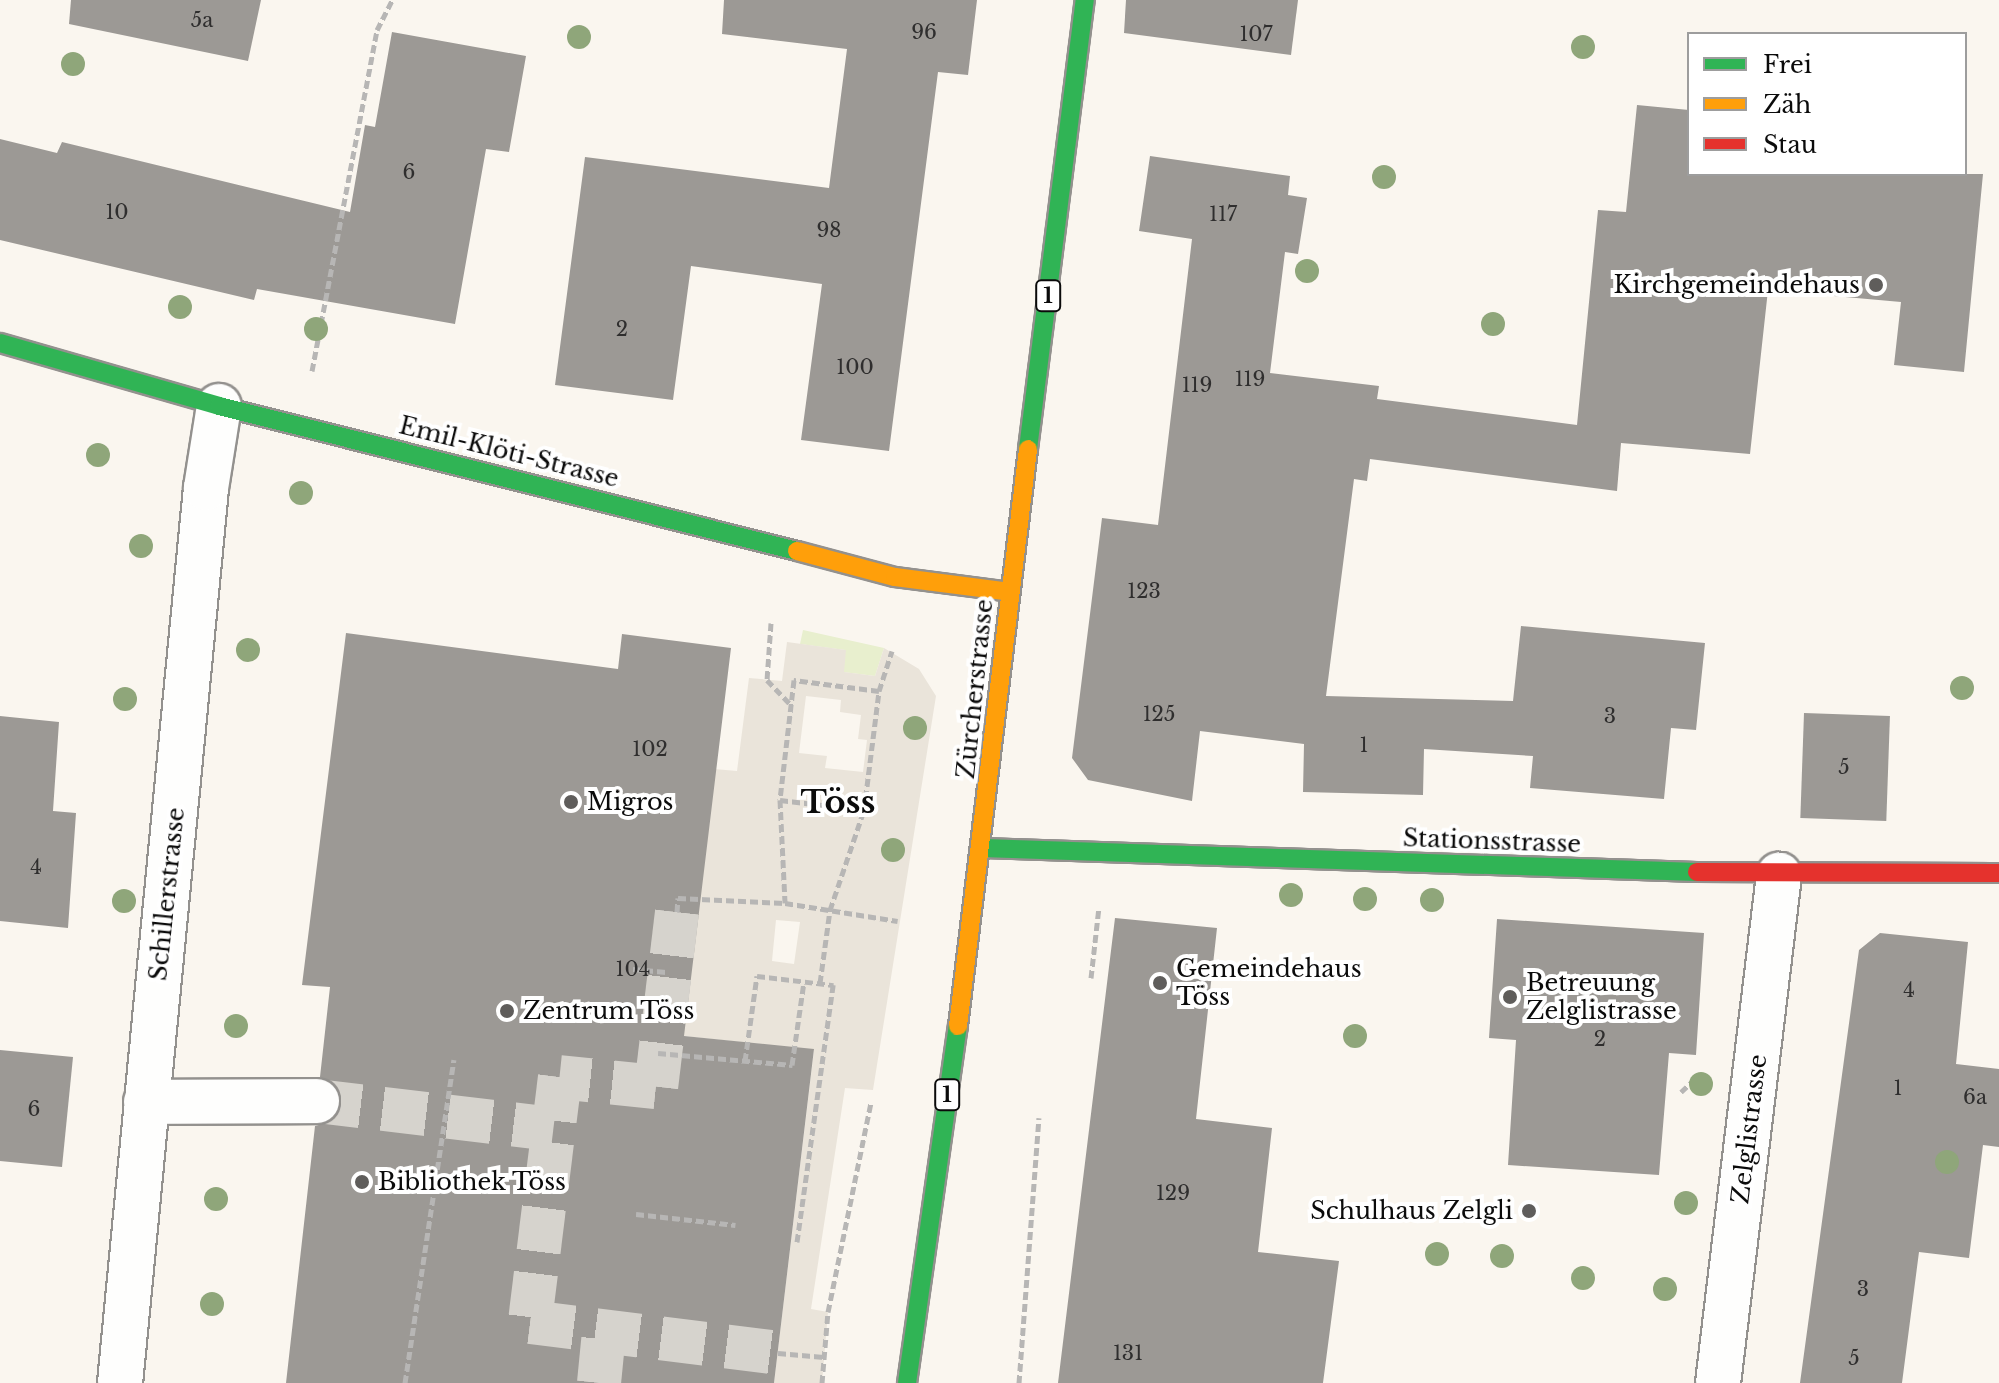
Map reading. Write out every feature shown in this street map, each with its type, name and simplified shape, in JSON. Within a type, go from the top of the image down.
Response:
[{"type":"street","name":"Zürcherstrasse","points":[[907,1383],[983,848],[1010,592],[1085,0]]},
{"type":"street","name":"Emil-Klöti-Strasse","points":[[0,343],[219,406],[462,463],[895,577],[1010,592]]},
{"type":"street","name":"Schillerstrasse","points":[[120,1383],[146,1102],[219,406]]},
{"type":"street","name":"Stationsstrasse","points":[[983,848],[1779,875],[1999,873]]},
{"type":"street","name":"Zelglistrasse","points":[[1718,1383],[1779,875]]},
{"type":"street","points":[[146,1102],[317,1101]]},
{"type":"path","points":[[311,380],[377,30],[392,0]]},
{"type":"path","points":[[771,623],[767,680],[791,705]]},
{"type":"path","points":[[820,983],[830,910],[864,810],[879,691],[892,651]]},
{"type":"path","points":[[785,903],[780,800],[794,680],[879,691]]},
{"type":"path","points":[[780,800],[864,810]]},
{"type":"path","points":[[677,912],[678,898],[785,903],[898,921]]},
{"type":"path","points":[[1091,978],[1099,907]]},
{"type":"path","points":[[633,969],[669,972]]},
{"type":"path","points":[[745,1061],[757,976],[833,985],[797,1242]]},
{"type":"path","points":[[658,1053],[792,1065],[804,982]]},
{"type":"path","points":[[405,1383],[454,1060]]},
{"type":"path","points":[[822,1383],[828,1312],[871,1103]]},
{"type":"path","points":[[1019,1383],[1039,1118]]},
{"type":"path","points":[[636,1214],[735,1225]]},
{"type":"path","points":[[778,1353],[825,1357]]},
{"type":"green space","points":[[803,630],[884,648],[875,676],[843,672],[845,650],[800,644]]},
{"type":"shaded area","points":[[787,642],[846,650],[844,672],[875,676],[884,648],[919,669],[936,696],[873,1090],[845,1088],[811,1309],[828,1312],[822,1383],[774,1383],[814,1050],[684,1036],[680,766],[737,771],[749,678],[782,681]],"holes":[[[806,696],[841,700],[840,712],[861,715],[858,739],[867,740],[863,772],[825,768],[827,756],[799,753]],[[776,920],[800,922],[794,964],[772,961]]]},
{"type":"building","points":[[71,0],[261,0],[248,61],[69,24]]},
{"type":"building","points":[[724,0],[977,0],[968,75],[938,72],[889,451],[801,440],[822,284],[691,266],[673,400],[555,385],[585,157],[829,188],[847,49],[722,34]]},
{"type":"building","points":[[1126,0],[1298,0],[1291,55],[1124,33]]},
{"type":"building","points":[[392,32],[526,56],[509,152],[486,149],[455,324],[257,289],[254,300],[0,240],[0,139],[57,153],[62,142],[350,212],[365,125],[375,127]]},
{"type":"building","points":[[1637,105],[1687,110],[1687,176],[1983,174],[1964,372],[1894,365],[1901,302],[1768,290],[1750,454],[1621,443],[1617,491],[1370,459],[1367,481],[1354,479],[1326,696],[1513,701],[1521,626],[1705,643],[1696,730],[1671,728],[1664,799],[1530,788],[1533,756],[1424,749],[1423,795],[1303,792],[1304,744],[1200,731],[1192,801],[1088,780],[1072,758],[1102,518],[1158,525],[1192,239],[1139,231],[1150,156],[1290,176],[1288,195],[1307,198],[1298,254],[1285,252],[1270,373],[1379,386],[1377,399],[1577,425],[1598,210],[1626,212]]},
{"type":"building","name":"Zentrum Töss","points":[[346,633],[618,669],[622,634],[731,648],[684,1036],[814,1049],[774,1383],[286,1383],[315,1126],[330,1122],[342,1102],[338,1088],[320,1077],[330,987],[302,985]]},
{"type":"building","points":[[1804,713],[1890,716],[1886,821],[1800,818]]},
{"type":"building","points":[[0,716],[59,722],[53,811],[76,813],[68,928],[0,921]]},
{"type":"building","points":[[1115,918],[1217,928],[1196,1119],[1272,1128],[1258,1252],[1339,1261],[1323,1383],[1058,1383]]},
{"type":"building","points":[[1497,919],[1704,933],[1696,1055],[1669,1053],[1659,1175],[1508,1165],[1516,1040],[1489,1038]]},
{"type":"building","points":[[1880,933],[1968,942],[1956,1064],[1999,1069],[1999,1147],[1983,1145],[1969,1258],[1919,1252],[1902,1383],[1800,1383],[1859,950]]},
{"type":"building","points":[[0,1050],[73,1057],[62,1167],[0,1161]]},
{"type":"tunnel","points":[[677,912],[656,1087],[560,1077],[530,1322],[778,1353]]},
{"type":"tunnel","points":[[317,1101],[553,1129]]},
{"type":"tunnel","points":[[599,1383],[604,1332]]},
{"type":"traffic: fast","points":[[1028,449],[1085,0]]},
{"type":"traffic: fast","points":[[0,343],[219,406],[797,551]]},
{"type":"traffic: fast","points":[[983,848],[1697,872]]},
{"type":"traffic: fast","points":[[907,1383],[958,1026]]},
{"type":"traffic: slow","points":[[958,1026],[1028,449]]},
{"type":"traffic: slow","points":[[797,551],[895,577],[1010,592]]},
{"type":"traffic: jam","points":[[1697,872],[1999,873]]},
{"type":"place","name":"Kirchgemeindehaus","points":[[1876,285]]},
{"type":"place","name":"Migros","points":[[571,802]]},
{"type":"place","name":"Gemeindehaus Töss","points":[[1160,983]]},
{"type":"place","name":"Betreuung Zelglistrasse","points":[[1510,997]]},
{"type":"place","name":"Zentrum Töss","points":[[507,1011]]},
{"type":"place","name":"Bibliothek Töss","points":[[362,1182]]},
{"type":"place","name":"Schulhaus Zelgli","points":[[1529,1211]]},
{"type":"district","name":"Töss","points":[[838,802]]}]
